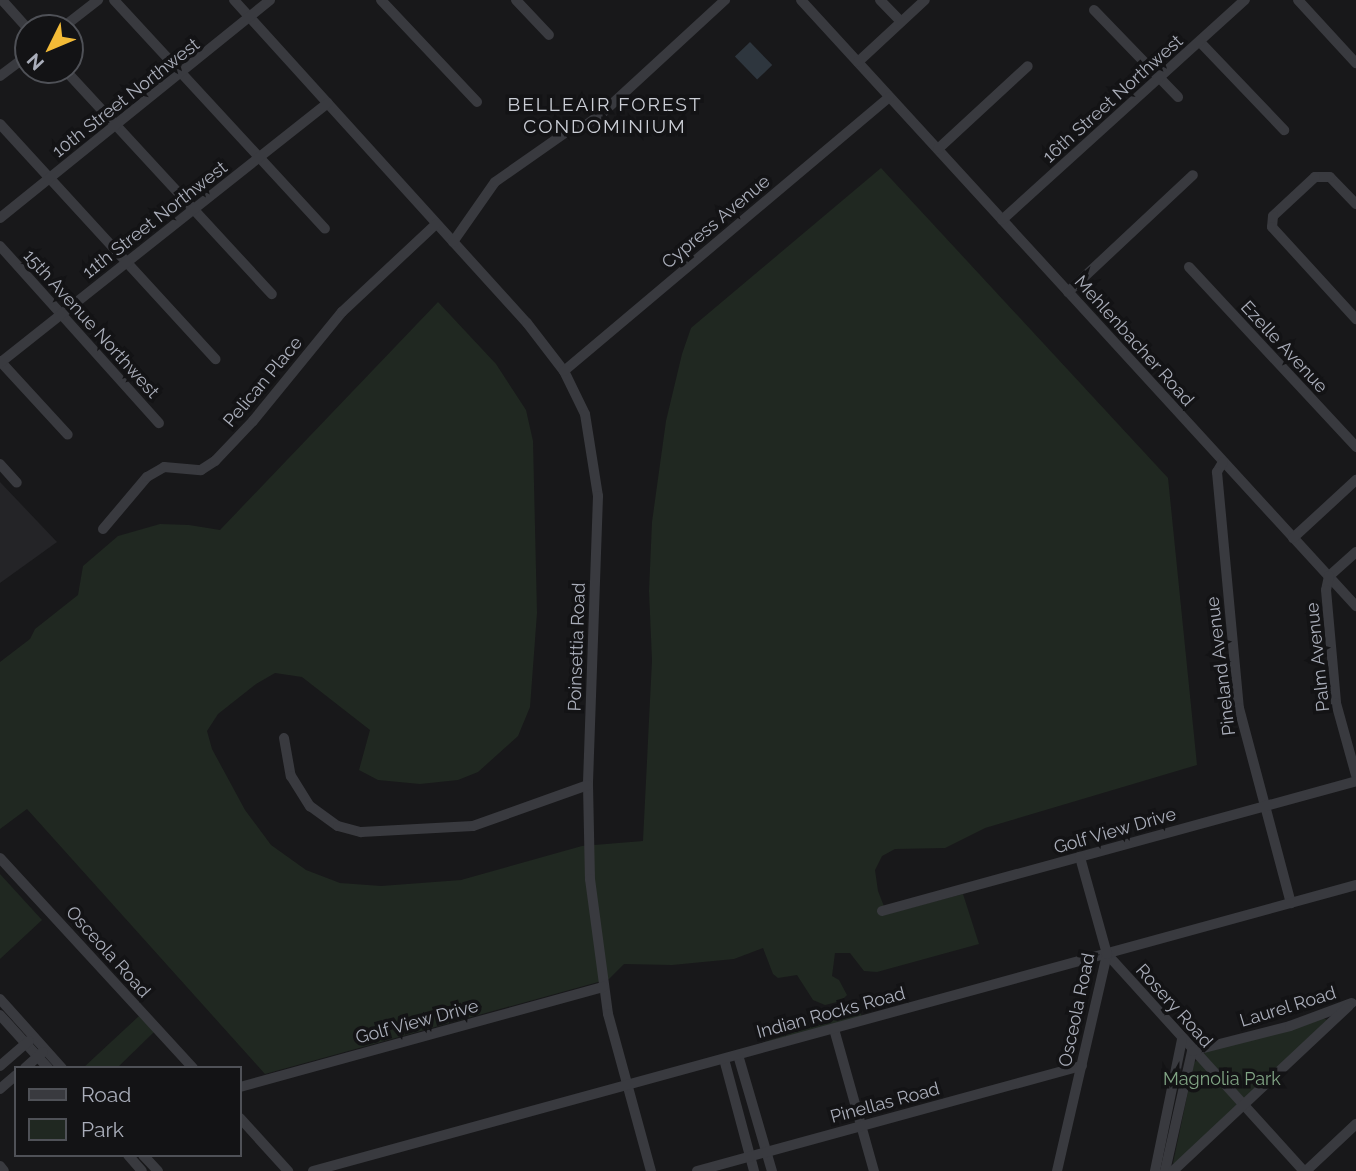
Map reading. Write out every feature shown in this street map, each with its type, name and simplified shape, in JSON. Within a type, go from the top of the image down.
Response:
[{"type":"street","points":[[2,0],[15,14]]},
{"type":"street","points":[[80,14],[98,0]]},
{"type":"street","points":[[114,0],[325,229]]},
{"type":"street","name":"Poinsettia Road","points":[[234,0],[527,323],[564,371],[588,425],[598,496],[588,785],[590,879],[603,988],[626,1086],[651,1171]]},
{"type":"street","name":"10th Street Northwest","points":[[0,218],[183,73],[270,0]]},
{"type":"street","points":[[381,0],[477,102]]},
{"type":"street","points":[[516,0],[549,35]]},
{"type":"street","points":[[453,242],[495,182],[565,133],[600,115],[725,0]]},
{"type":"street","name":"Mehlenbacher Road","points":[[801,0],[1356,606]]},
{"type":"street","points":[[880,0],[901,22]]},
{"type":"street","name":"16th Street Northwest","points":[[1002,220],[1245,0]]},
{"type":"street","points":[[1298,0],[1356,63]]},
{"type":"street","points":[[858,62],[919,2]]},
{"type":"street","points":[[1094,10],[1178,97]]},
{"type":"street","points":[[1200,42],[1284,130]]},
{"type":"street","points":[[938,149],[1028,66]]},
{"type":"street","points":[[78,84],[272,294]]},
{"type":"street","name":"Cypress Avenue","points":[[564,371],[889,97]]},
{"type":"street","name":"11th Street Northwest","points":[[0,361],[328,103]]},
{"type":"street","points":[[0,124],[215,359]]},
{"type":"street","points":[[1068,292],[1193,175]]},
{"type":"street","points":[[1356,204],[1330,177],[1315,177],[1273,216],[1272,227],[1356,319]]},
{"type":"street","name":"Pelican Place","points":[[103,529],[147,477],[164,467],[201,470],[215,461],[342,312],[436,224]]},
{"type":"street","name":"15th Avenue Northwest","points":[[0,246],[159,423]]},
{"type":"street","name":"Ezelle Avenue","points":[[1189,267],[1356,447]]},
{"type":"street","points":[[0,361],[68,435]]},
{"type":"street","name":"Pineland Avenue","points":[[1223,462],[1217,472],[1239,708],[1292,903]]},
{"type":"street","points":[[0,464],[17,483]]},
{"type":"street","points":[[1293,538],[1356,480]]},
{"type":"street","points":[[1329,576],[1356,552]]},
{"type":"street","name":"Palm Avenue","points":[[1329,576],[1326,590],[1336,703],[1356,775]]},
{"type":"street","points":[[284,738],[291,776],[310,806],[338,826],[361,832],[473,826],[588,785]]},
{"type":"street","name":"Golf View Drive","points":[[882,911],[1356,780]]},
{"type":"street","name":"Osceola Road","points":[[1057,1171],[1107,954],[1080,857]]},
{"type":"street","name":"Osceola Road","points":[[0,858],[191,1066]]},
{"type":"street","name":"Indian Rocks Road","points":[[313,1171],[1356,885]]},
{"type":"street","name":"Rosery Road","points":[[1107,954],[1192,1051],[1305,1171]]},
{"type":"street","name":"Golf View Drive","points":[[242,1086],[603,988]]},
{"type":"street","points":[[0,999],[30,1040],[59,1066]]},
{"type":"street","points":[[1173,1171],[1354,1001]]},
{"type":"street","name":"Laurel Road","points":[[1192,1051],[1290,1026],[1354,1001]]},
{"type":"street","points":[[0,1015],[30,1040]]},
{"type":"street","points":[[834,1028],[874,1171]]},
{"type":"street","points":[[0,1066],[30,1040]]},
{"type":"street","points":[[1155,1171],[1182,1040]]},
{"type":"street","points":[[1165,1171],[1192,1051]]},
{"type":"street","points":[[26,1066],[42,1053]]},
{"type":"street","points":[[42,1053],[47,1066]]},
{"type":"street","points":[[738,1055],[772,1171]]},
{"type":"street","points":[[724,1059],[754,1171]]},
{"type":"street","name":"Pinellas Road","points":[[697,1171],[1082,1066]]},
{"type":"street","points":[[0,1089],[14,1077]]},
{"type":"street","points":[[242,1120],[288,1171]]},
{"type":"street","points":[[1305,1171],[1356,1124]]},
{"type":"street","points":[[130,1157],[142,1171]]},
{"type":"street","points":[[145,1157],[158,1171]]},
{"type":"street","points":[[0,1166],[5,1171]]},
{"type":"shaded area","points":[[750,42],[772,65],[757,80],[735,57]]},
{"type":"shaded area","points":[[0,482],[57,542],[0,583]]},
{"type":"green space","points":[[881,168],[1168,478],[1197,765],[985,828],[945,848],[895,849],[882,856],[875,870],[878,891],[887,914],[963,894],[979,944],[877,972],[864,971],[850,953],[835,953],[832,976],[839,980],[847,995],[841,1001],[825,1005],[813,1000],[797,975],[778,978],[773,974],[763,948],[734,959],[672,965],[624,964],[609,979],[265,1074],[27,809],[0,829],[0,662],[30,639],[35,629],[78,595],[83,566],[118,536],[160,524],[220,530],[438,302],[496,364],[526,410],[533,441],[537,613],[530,707],[518,736],[478,772],[458,780],[420,784],[378,780],[359,770],[370,730],[302,677],[275,673],[256,684],[218,714],[207,731],[212,749],[245,810],[271,845],[306,870],[340,883],[381,886],[461,880],[582,846],[643,841],[652,660],[649,591],[652,522],[666,421],[691,328]]},
{"type":"green space","points":[[0,874],[42,920],[0,959]]},
{"type":"green space","points":[[860,1011],[862,1017],[702,1069],[700,1063]]},
{"type":"green space","points":[[139,1016],[154,1032],[119,1066],[85,1066]]},
{"type":"green space","name":"Magnolia Park","points":[[1323,1018],[1327,1020],[1175,1165],[1173,1163],[1194,1063],[1205,1052]]},
{"type":"district","name":"BELLEAIR FOREST CONDOMINIUM","points":[[605,116]]}]
